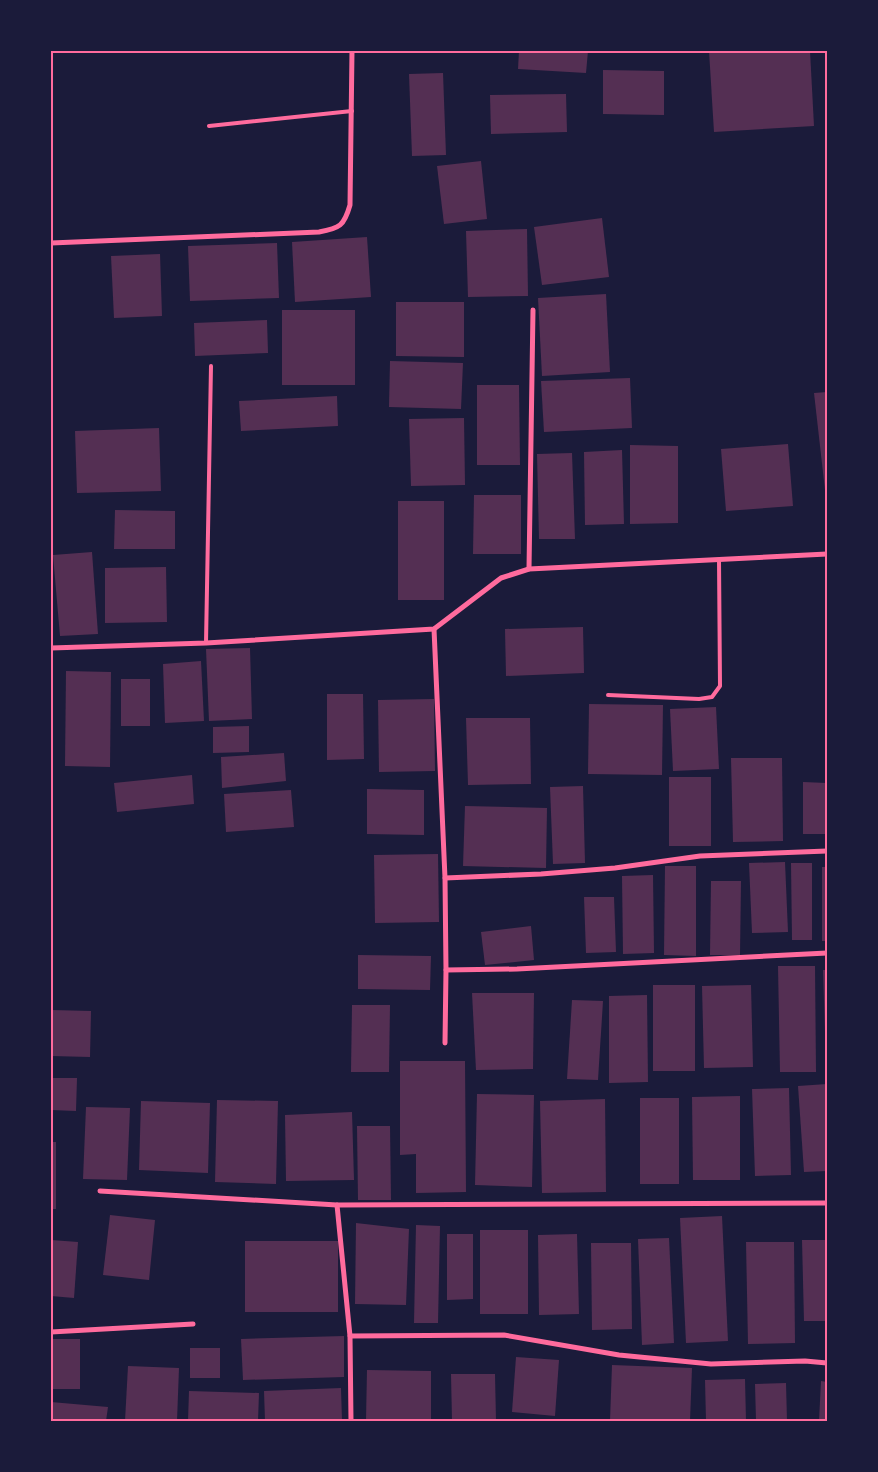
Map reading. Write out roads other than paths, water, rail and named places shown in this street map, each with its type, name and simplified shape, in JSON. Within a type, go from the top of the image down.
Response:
[{"type":"street","points":[[51,244],[319,232],[335,229],[346,221],[350,205],[352,51]]},
{"type":"street","points":[[529,569],[533,310]]},
{"type":"street","points":[[51,648],[206,642],[434,629],[501,578],[529,569],[827,554]]},
{"type":"street","points":[[434,629],[445,878],[445,1043]]},
{"type":"street","points":[[445,878],[542,874],[615,868],[700,856],[827,851]]},
{"type":"street","points":[[446,970],[517,969],[827,953]]},
{"type":"street","points":[[100,1191],[337,1205],[827,1203]]},
{"type":"street","points":[[337,1205],[350,1336],[351,1421]]},
{"type":"street","points":[[51,1332],[192,1324]]},
{"type":"street","points":[[350,1336],[504,1335],[618,1355],[711,1364],[827,1363]]},
{"type":"lane","points":[[209,126],[352,111]]},
{"type":"lane","points":[[206,642],[211,366]]},
{"type":"lane","points":[[608,695],[699,699],[712,697],[720,686],[719,560]]}]
